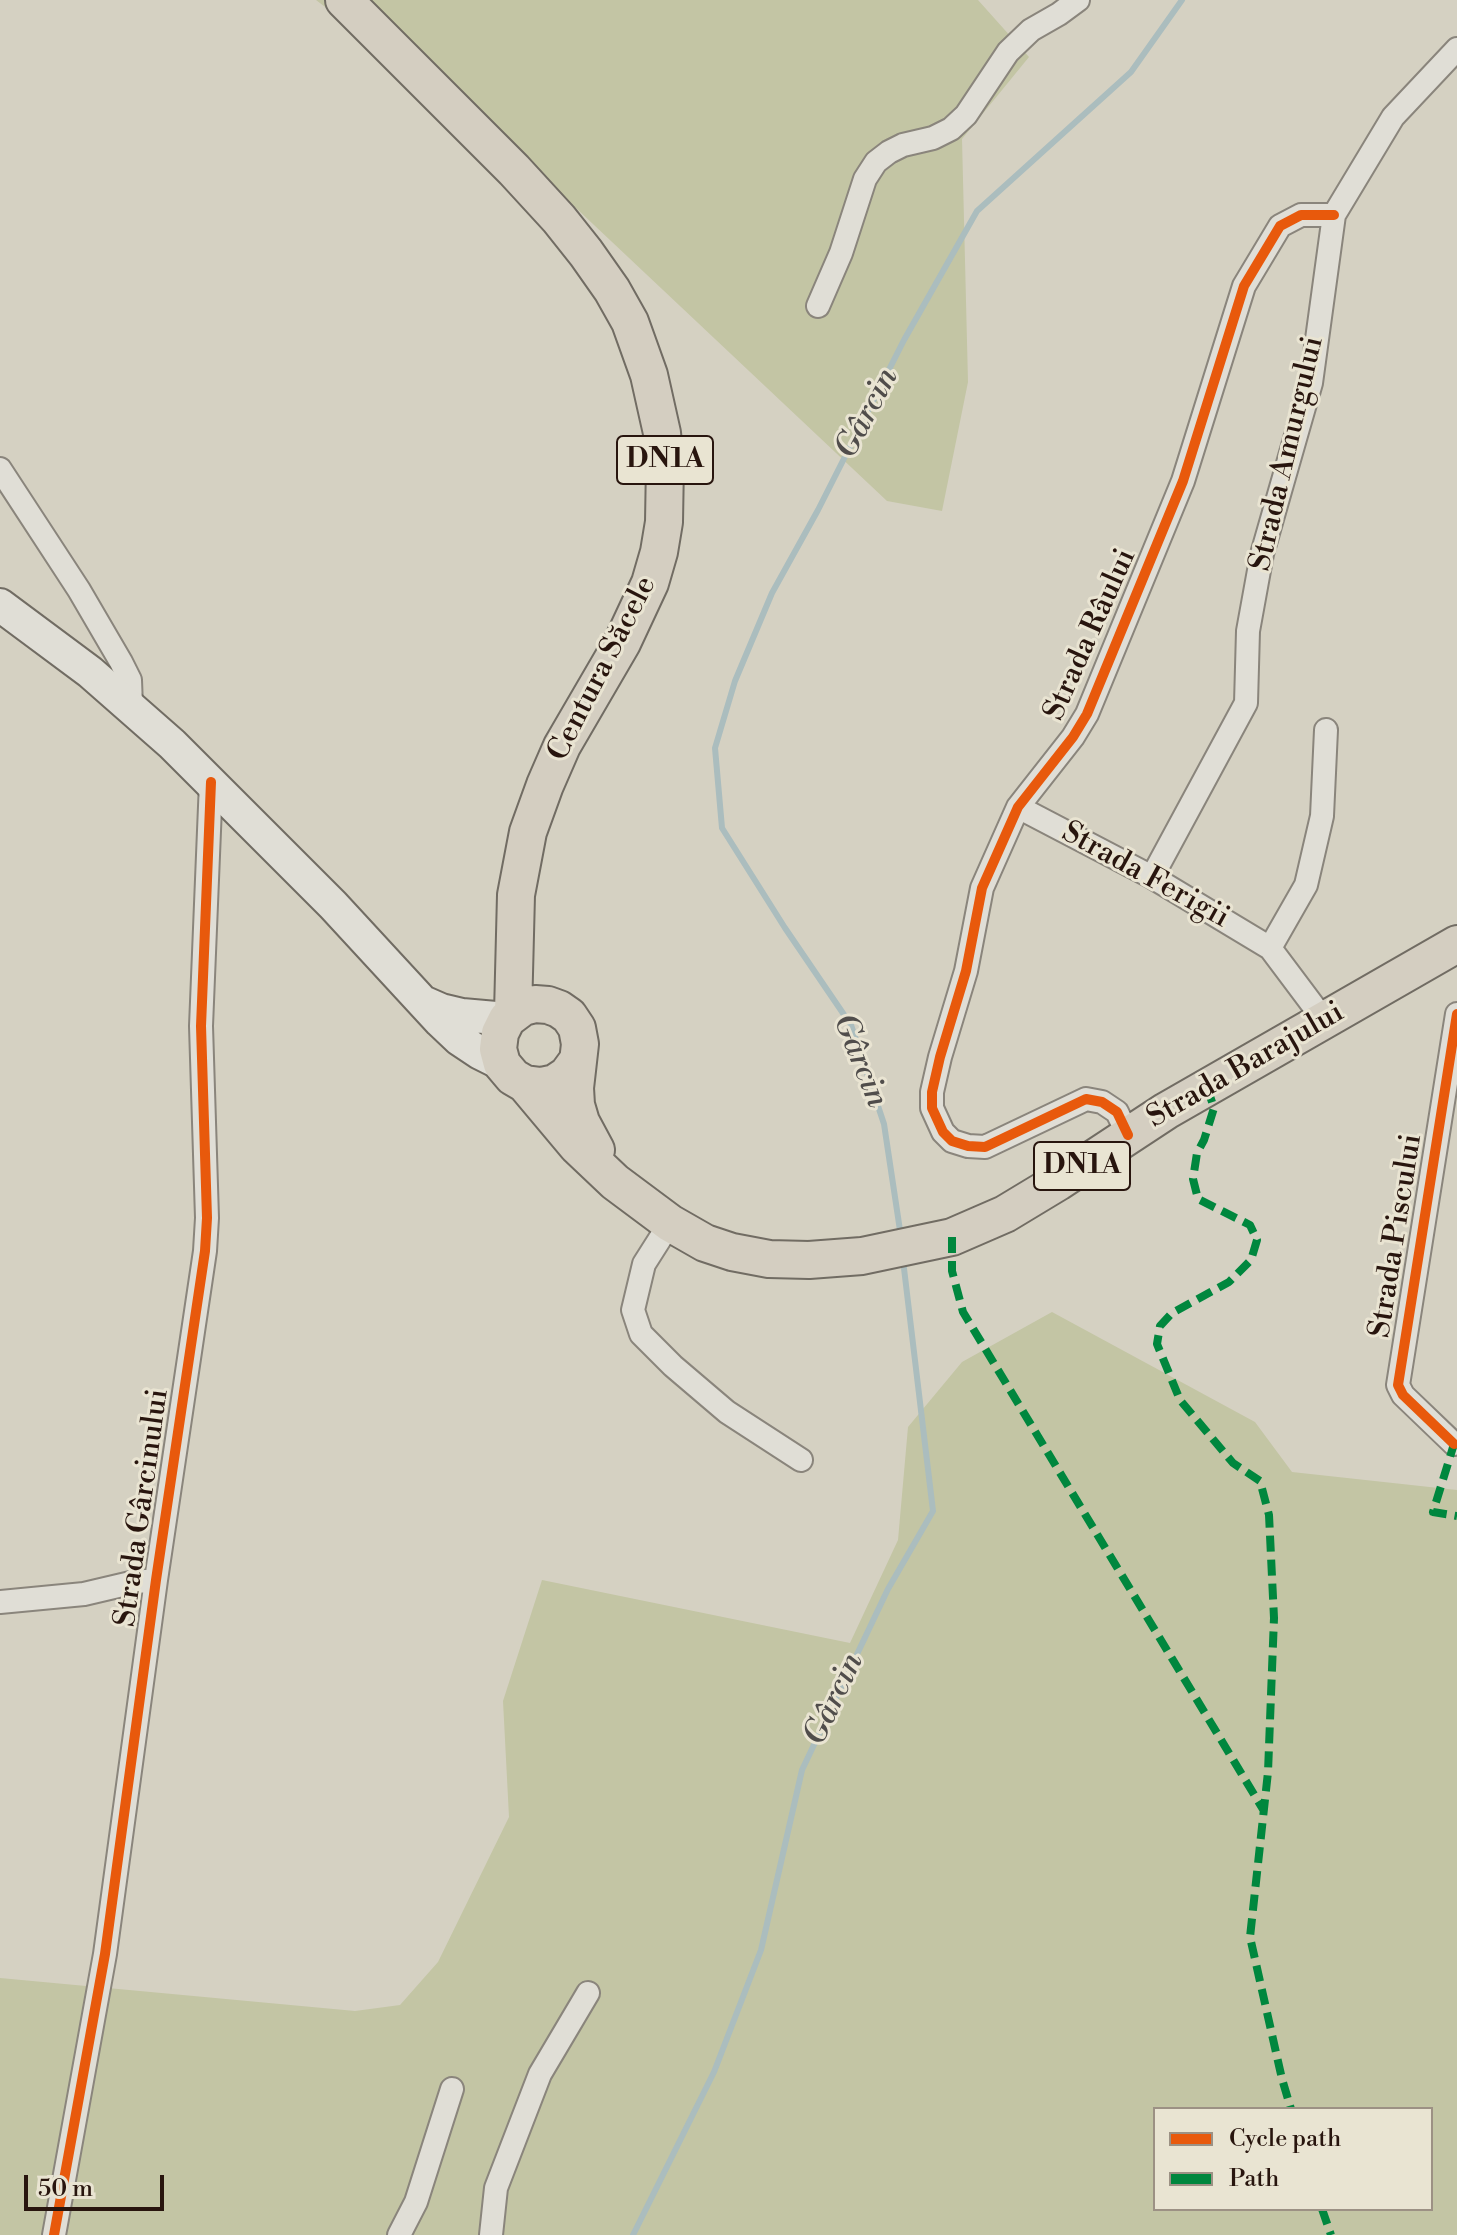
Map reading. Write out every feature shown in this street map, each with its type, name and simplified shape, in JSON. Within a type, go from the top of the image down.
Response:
[{"type":"main road","name":"Centura Săcele","points":[[344,0],[514,170],[586,253],[630,322],[660,418],[665,493],[664,522],[656,562],[637,613],[562,746],[535,810],[520,868],[515,921],[516,973],[510,1016]]},
{"type":"main road","points":[[0,605],[131,706],[333,905],[459,1039],[514,1074],[541,1086],[555,1083],[567,1075],[578,1060]]},
{"type":"main road","name":"Centura Săcele","points":[[515,921],[535,971],[569,1016]]},
{"type":"main road","name":"Strada Barajului","points":[[670,1223],[705,1243],[769,1259],[862,1256],[952,1237],[1005,1214],[1128,1135],[1457,944]]},
{"type":"main road","points":[[422,1001],[462,1015],[510,1016],[523,1007],[535,1004],[548,1005],[569,1016]]},
{"type":"main road","name":"DN1A","points":[[510,1016],[500,1033],[498,1049],[514,1074],[577,1146],[615,1182],[670,1223]]},
{"type":"main road","name":"DN1A","points":[[569,1016],[577,1028],[580,1044],[576,1105],[581,1122],[615,1182]]},
{"type":"street","points":[[818,306],[841,253],[865,179],[876,162],[903,145],[933,138],[951,129],[966,115],[1008,52],[1031,30],[1078,0]]},
{"type":"street","name":"Strada Amurgului","points":[[1152,877],[1246,703],[1248,631],[1262,554],[1311,383],[1334,215],[1393,117],[1457,49]]},
{"type":"street","name":"Strada Râului","points":[[1128,1135],[1117,1112],[1102,1102],[1086,1099],[985,1147],[968,1146],[952,1141],[943,1132],[932,1108],[934,1081],[966,971],[982,888],[1018,807],[1073,737],[1087,714],[1183,481],[1244,286],[1280,226],[1301,215],[1334,215]]},
{"type":"street","points":[[0,469],[79,590],[121,662],[130,680],[131,706]]},
{"type":"street","points":[[1270,948],[1306,885],[1322,816],[1326,730]]},
{"type":"street","name":"Strada Gârcinului","points":[[54,2235],[105,1954],[205,1251],[207,1218],[201,1026],[211,782]]},
{"type":"street","name":"Strada Ferigii","points":[[1018,807],[1152,877],[1270,948],[1324,1020]]},
{"type":"street","name":"Strada Piscului","points":[[1454,1444],[1403,1395],[1398,1385],[1457,1014]]},
{"type":"street","points":[[670,1223],[644,1264],[633,1310],[641,1334],[727,1412],[801,1460]]},
{"type":"street","name":"Strada Gârcinului","points":[[0,1602],[84,1594],[156,1580]]},
{"type":"street","points":[[491,2235],[496,2188],[540,2074],[588,1993]]},
{"type":"street","points":[[399,2235],[416,2202],[452,2089]]},
{"type":"green space","points":[[316,0],[978,0],[1029,57],[962,139],[968,382],[942,511],[887,501],[525,160]]},
{"type":"green space","points":[[1052,1312],[1255,1422],[1292,1472],[1457,1490],[1457,2235],[0,2235],[0,1978],[355,2011],[400,2005],[438,1962],[509,1817],[503,1701],[542,1580],[850,1643],[898,1540],[908,1427],[962,1362]]},
{"type":"waterway","name":"Gârcin","points":[[901,1237],[884,1124],[851,1025],[722,828],[715,748],[735,681],[772,593],[904,340],[977,211],[1131,72],[1182,0]]},
{"type":"waterway","name":"Gârcin","points":[[633,2235],[714,2072],[761,1950],[802,1770],[888,1589],[933,1511],[903,1260]]},
{"type":"marked path","points":[[1207,1087],[1214,1108],[1197,1153],[1193,1179],[1198,1199],[1250,1225],[1257,1240],[1251,1260],[1229,1282],[1172,1313],[1160,1326],[1157,1344],[1180,1400],[1233,1463],[1260,1481],[1269,1515],[1274,1618],[1268,1772],[1250,1937],[1290,2107]]},
{"type":"marked path","points":[[952,1237],[952,1271],[963,1312],[1264,1811]]},
{"type":"marked path","points":[[1457,1444],[1454,1444],[1433,1512],[1457,1516]]},
{"type":"marked path","points":[[1323,2211],[1331,2235]]},
{"type":"cycle path","points":[[1128,1135],[1117,1112],[1102,1102],[1086,1099],[985,1147],[968,1146],[952,1141],[943,1132],[932,1108],[932,1092],[966,971],[982,888],[1018,807],[1073,737],[1087,714],[1183,481],[1244,286],[1280,226],[1301,215],[1334,215]]},
{"type":"cycle path","points":[[54,2235],[105,1954],[205,1251],[207,1218],[201,1026],[211,782]]},
{"type":"cycle path","points":[[1454,1444],[1403,1395],[1398,1385],[1457,1014]]}]
